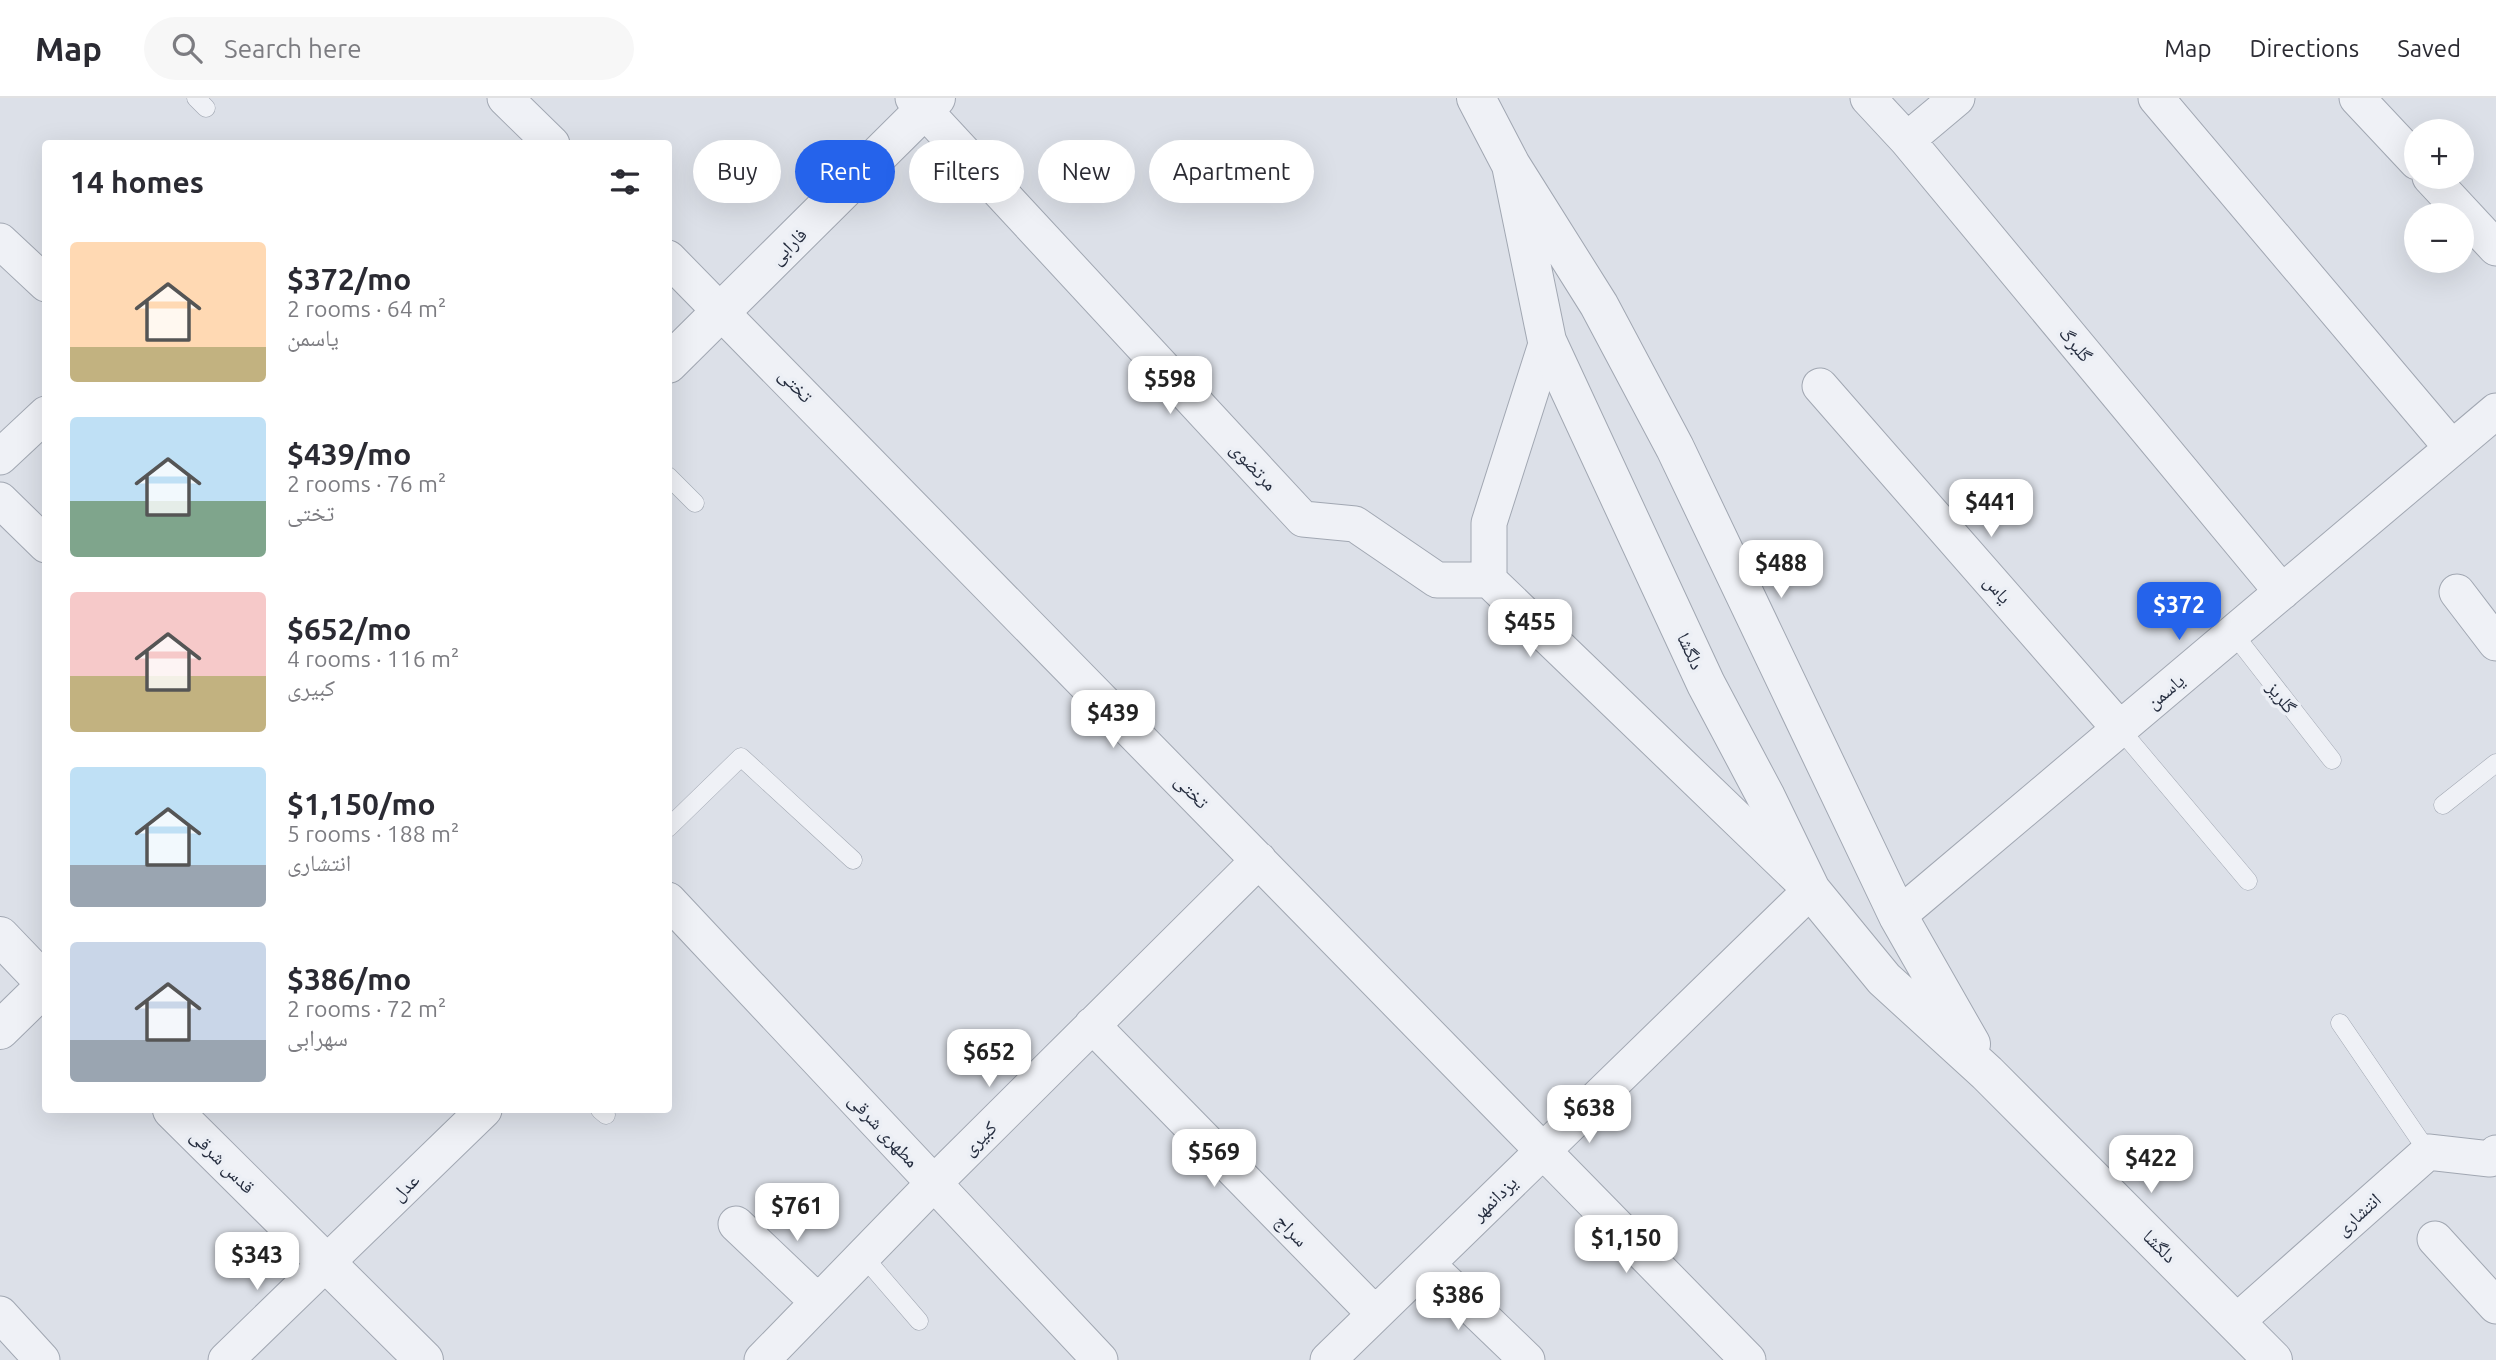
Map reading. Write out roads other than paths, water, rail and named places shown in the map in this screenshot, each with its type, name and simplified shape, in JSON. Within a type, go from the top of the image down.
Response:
[{"type":"street","points":[[505,98],[548,140]]},
{"type":"street","name":"دلگشا","points":[[1476,98],[1511,165],[1600,305],[1675,448],[1898,916],[1987,1073]]},
{"type":"street","name":"گلبرگ","points":[[1867,98],[1907,140],[2282,592]]},
{"type":"street","points":[[1907,140],[1957,98]]},
{"type":"street","points":[[2156,98],[2452,447]]},
{"type":"street","points":[[2357,98],[2404,148]]},
{"type":"street","name":"فارابی","points":[[672,361],[924,102]]},
{"type":"street","name":"مرتضوی","points":[[924,102],[1303,519],[1355,524],[1437,580],[1489,580]]},
{"type":"street","name":"دلگشا","points":[[1511,165],[1547,341],[1706,684],[1766,797],[1811,890],[1884,979],[1987,1073],[2273,1360]]},
{"type":"street","points":[[2441,189],[2496,248]]},
{"type":"street","points":[[0,241],[42,280]]},
{"type":"street","name":"تختی","points":[[672,262],[723,310],[1543,1151]]},
{"type":"street","points":[[1547,341],[1489,523],[1489,580],[1811,890]]},
{"type":"street","name":"یاس","points":[[1820,386],[2120,729]]},
{"type":"street","name":"یاسمن","points":[[1898,916],[2496,411]]},
{"type":"street","points":[[0,457],[42,418]]},
{"type":"street","points":[[0,500],[42,541]]},
{"type":"street","points":[[2457,592],[2496,643]]},
{"type":"street","name":"کبیری","points":[[762,1360],[934,1183],[1259,860]]},
{"type":"street","name":"یزدانمهر","points":[[1328,1360],[1811,890]]},
{"type":"street","name":"مطهری شرقی","points":[[673,915],[934,1183],[1100,1360]]},
{"type":"street","points":[[0,936],[42,980]]},
{"type":"street","points":[[0,1030],[42,988]]},
{"type":"street","name":"سراج","points":[[1092,1025],[1375,1314]]},
{"type":"street","name":"قدس شرقی","points":[[175,1113],[424,1360]]},
{"type":"street","name":"عدل","points":[[226,1360],[481,1113]]},
{"type":"street","points":[[1543,1151],[1748,1360]]},
{"type":"street","points":[[2428,1152],[2490,1159],[2496,1153]]},
{"type":"street","name":"انتشاری","points":[[2235,1323],[2428,1152]]},
{"type":"street","points":[[736,1224],[818,1302]]},
{"type":"street","points":[[2435,1239],[2496,1306]]},
{"type":"street","points":[[1427,1264],[1527,1360]]},
{"type":"street","points":[[0,1314],[42,1360]]},
{"type":"lane","points":[[672,480],[695,503]]},
{"type":"lane","name":"گلریز","points":[[2233,633],[2332,760]]},
{"type":"lane","points":[[2120,729],[2248,881]]},
{"type":"lane","points":[[672,824],[741,757],[853,860]]},
{"type":"lane","points":[[2443,804],[2496,763]]},
{"type":"lane","points":[[2340,1023],[2428,1152]]},
{"type":"lane","points":[[863,1256],[919,1321]]}]
